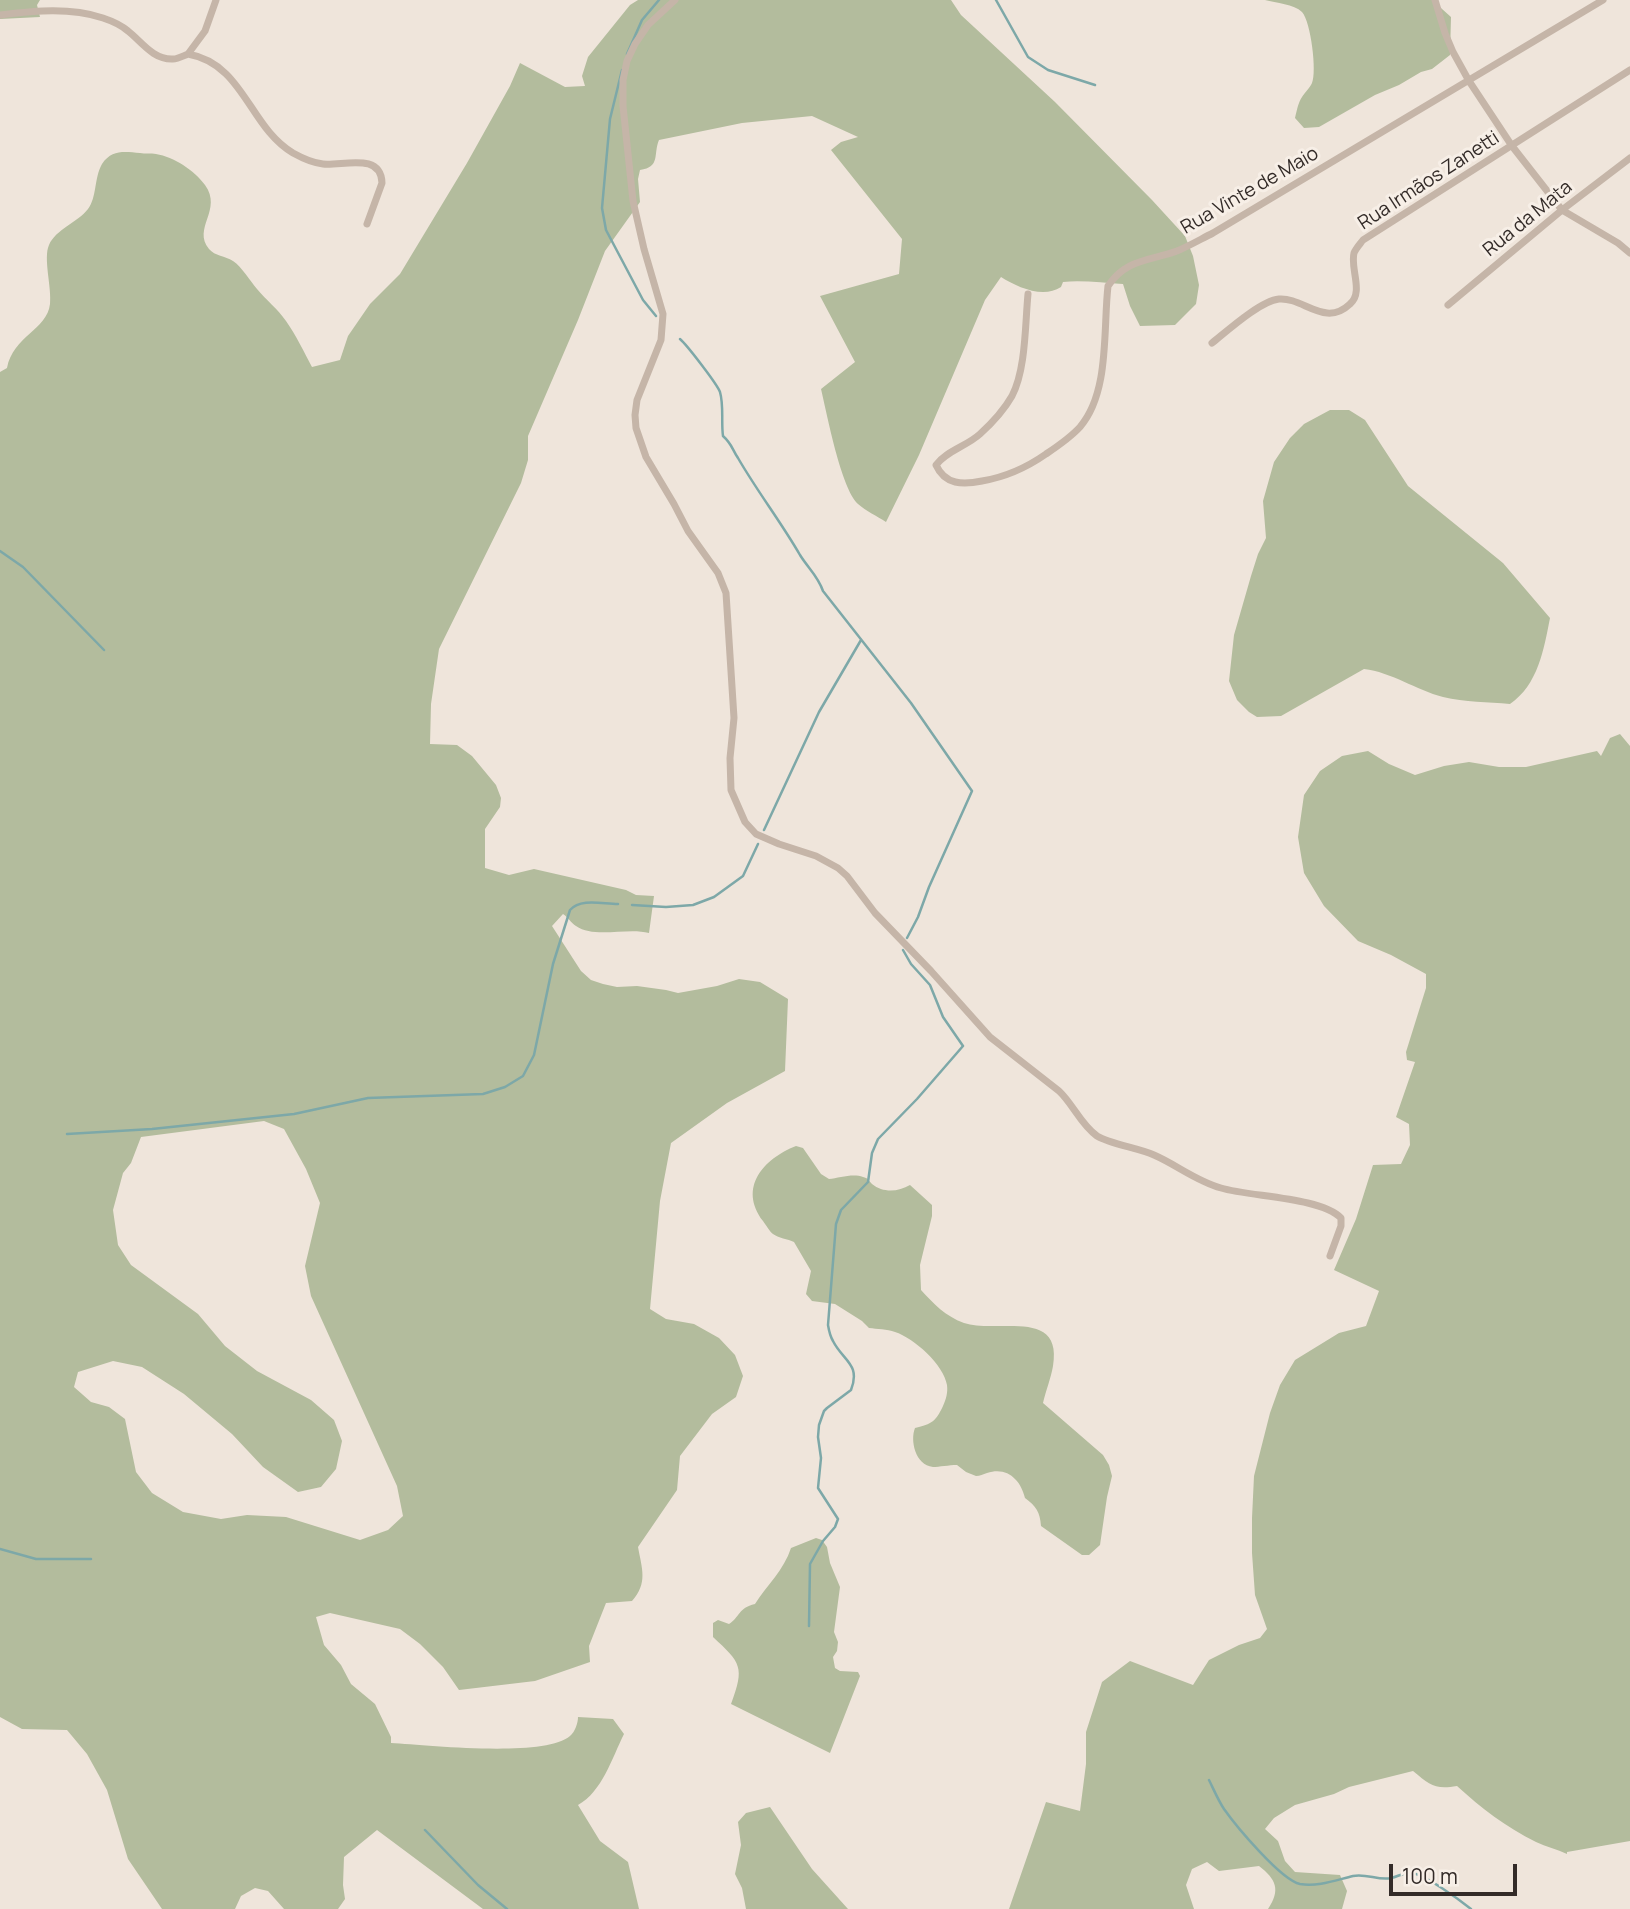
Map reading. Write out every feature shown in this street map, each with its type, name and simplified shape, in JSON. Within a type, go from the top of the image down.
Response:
[{"type":"street","points":[[188,54],[205,31],[216,0]]},
{"type":"street","points":[[674,0],[648,25],[635,44],[627,61],[623,80],[622,106],[633,201],[663,314],[661,340],[637,400],[636,428],[646,457],[688,531],[718,573],[726,593],[734,718],[730,775],[731,790],[737,807],[756,834],[816,856],[848,876],[875,913],[989,1037],[1067,1098],[1096,1135],[1153,1155],[1223,1189],[1307,1203],[1336,1213],[1341,1226],[1330,1256]]},
{"type":"street","name":"Rua Vinte de Maio","points":[[1028,294],[1020,369],[1011,397],[980,434],[941,459],[936,466],[941,475],[955,483],[971,483],[1011,474],[1031,465],[1061,444],[1080,426],[1091,410],[1101,376],[1108,286],[1124,268],[1192,244],[1604,0]]},
{"type":"street","points":[[1438,1],[1445,33],[1469,81],[1512,146],[1562,210],[1630,253]]},
{"type":"street","points":[[0,15],[56,10],[103,18],[122,27],[160,57],[170,59],[188,54],[209,60],[233,80],[272,135],[290,151],[321,164],[363,162],[378,169],[382,183],[367,224]]},
{"type":"street","name":"Rua Irmãos Zanetti","points":[[1212,343],[1254,310],[1279,299],[1291,300],[1317,312],[1338,312],[1347,307],[1354,300],[1356,292],[1353,256],[1363,240],[1630,70]]},
{"type":"street","name":"Rua da Mata","points":[[1448,305],[1562,210],[1630,158]]},
{"type":"green space","points":[[0,0],[40,0],[37,5],[40,17],[0,19]]},
{"type":"green space","points":[[638,0],[951,0],[961,15],[1055,102],[1185,236],[1193,256],[1199,285],[1196,304],[1175,325],[1140,326],[1123,284],[1063,282],[1061,287],[1054,290],[1038,292],[1022,288],[1001,277],[985,300],[919,455],[886,522],[861,507],[846,483],[835,450],[821,389],[855,362],[820,296],[899,274],[902,239],[831,150],[841,142],[858,137],[812,116],[742,123],[659,140],[654,163],[640,170],[640,202],[605,251],[528,436],[528,460],[521,483],[439,649],[431,704],[430,744],[457,745],[472,756],[496,785],[501,798],[500,807],[485,829],[485,868],[509,875],[534,869],[626,890],[636,895],[654,896],[649,933],[592,932],[576,926],[563,914],[552,926],[581,971],[591,980],[617,987],[637,986],[678,993],[739,979],[760,982],[788,999],[785,1071],[727,1103],[671,1143],[660,1201],[650,1309],[666,1319],[694,1324],[719,1338],[735,1355],[743,1376],[736,1397],[712,1414],[680,1456],[677,1490],[638,1547],[642,1569],[640,1588],[632,1601],[606,1603],[589,1646],[590,1662],[535,1681],[459,1690],[443,1667],[400,1629],[330,1613],[316,1617],[324,1645],[341,1665],[351,1684],[375,1704],[391,1737],[391,1743],[485,1748],[537,1747],[557,1743],[570,1736],[578,1717],[613,1719],[624,1734],[600,1783],[594,1792],[578,1805],[600,1841],[628,1862],[639,1909],[483,1909],[377,1830],[344,1857],[345,1899],[338,1909],[284,1909],[268,1891],[255,1888],[241,1896],[235,1909],[162,1909],[128,1859],[107,1790],[87,1754],[67,1730],[22,1729],[0,1717],[0,372],[7,368],[16,348],[48,313],[50,297],[47,251],[52,239],[88,209],[93,199],[99,169],[106,159],[124,152],[163,156],[177,161],[195,174],[210,194],[210,211],[204,234],[209,249],[240,267],[286,321],[312,367],[340,360],[348,336],[370,304],[400,274],[467,163],[520,63],[565,87],[585,86],[582,76],[588,57],[630,5]],"holes":[[[264,1121],[284,1129],[306,1169],[320,1203],[305,1266],[311,1296],[397,1486],[403,1516],[388,1530],[360,1540],[286,1517],[247,1515],[221,1519],[183,1512],[152,1493],[136,1472],[125,1419],[109,1407],[91,1402],[74,1387],[78,1372],[113,1361],[142,1367],[184,1394],[232,1434],[263,1467],[298,1492],[321,1487],[336,1469],[342,1441],[334,1420],[311,1400],[257,1371],[225,1346],[198,1314],[131,1265],[118,1245],[113,1210],[123,1173],[131,1163],[141,1137]]]},
{"type":"green space","points":[[1265,0],[1432,0],[1451,17],[1450,55],[1432,69],[1375,95],[1319,127],[1304,128],[1295,118],[1313,77],[1308,26],[1299,9]]},
{"type":"green space","points":[[1330,410],[1349,410],[1365,420],[1408,486],[1503,563],[1550,618],[1542,654],[1533,677],[1520,696],[1510,704],[1443,697],[1364,669],[1281,716],[1257,717],[1237,700],[1229,681],[1234,635],[1258,554],[1266,538],[1263,501],[1274,462],[1290,438],[1304,424]]},
{"type":"green space","points":[[1620,734],[1630,746],[1630,1841],[1567,1854],[1514,1830],[1457,1786],[1433,1785],[1413,1771],[1349,1787],[1295,1805],[1274,1818],[1265,1829],[1278,1841],[1285,1861],[1295,1872],[1340,1875],[1347,1891],[1342,1909],[1268,1909],[1274,1896],[1275,1885],[1259,1866],[1219,1871],[1207,1862],[1192,1869],[1186,1885],[1194,1909],[1009,1909],[1046,1802],[1080,1811],[1086,1764],[1086,1732],[1102,1682],[1130,1661],[1193,1685],[1209,1660],[1260,1638],[1267,1629],[1255,1595],[1252,1518],[1254,1476],[1270,1413],[1280,1385],[1295,1360],[1339,1333],[1366,1326],[1379,1291],[1334,1270],[1356,1219],[1373,1165],[1401,1164],[1410,1145],[1409,1124],[1396,1117],[1415,1062],[1407,1060],[1406,1052],[1426,988],[1426,974],[1358,941],[1324,906],[1304,873],[1298,837],[1304,795],[1320,771],[1342,756],[1368,751],[1415,775],[1469,762],[1499,767],[1526,767],[1597,751],[1601,756],[1610,738]]},
{"type":"green space","points":[[796,1146],[803,1148],[821,1174],[829,1179],[859,1176],[876,1187],[891,1190],[910,1185],[932,1205],[932,1216],[920,1265],[921,1290],[945,1313],[964,1323],[977,1326],[1024,1326],[1038,1329],[1048,1336],[1053,1348],[1053,1366],[1043,1403],[1103,1455],[1112,1476],[1100,1545],[1089,1555],[1082,1555],[1041,1526],[1037,1510],[1025,1498],[1016,1480],[1007,1473],[994,1471],[976,1476],[957,1465],[933,1467],[918,1457],[913,1439],[915,1428],[936,1418],[946,1396],[947,1385],[940,1369],[927,1353],[903,1335],[869,1328],[835,1304],[812,1301],[806,1294],[811,1271],[794,1242],[772,1233],[756,1209],[753,1197],[758,1176],[773,1159]]},
{"type":"green space","points":[[816,1538],[822,1540],[827,1547],[840,1587],[834,1632],[838,1642],[833,1657],[835,1668],[858,1672],[860,1676],[830,1753],[731,1704],[738,1682],[738,1666],[730,1653],[713,1637],[713,1623],[718,1620],[729,1624],[742,1610],[755,1604],[780,1570],[791,1548]]},
{"type":"green space","points":[[770,1807],[812,1869],[848,1909],[746,1909],[742,1888],[735,1874],[741,1845],[738,1822],[746,1813]]},
{"type":"waterway","points":[[627,54],[642,20],[659,0]]},
{"type":"waterway","points":[[996,0],[1028,57],[1048,70],[1095,85]]},
{"type":"waterway","points":[[622,70],[610,119],[602,208],[606,230],[643,300],[656,316]]},
{"type":"waterway","points":[[680,339],[720,392],[723,436],[816,576],[823,591],[911,703],[972,791],[907,938]]},
{"type":"waterway","points":[[0,551],[23,567],[104,650]]},
{"type":"waterway","points":[[764,830],[819,712],[861,640]]},
{"type":"waterway","points":[[632,905],[693,905],[714,897],[743,876],[758,844]]},
{"type":"waterway","points":[[67,1134],[152,1129],[294,1114],[368,1098],[483,1094],[505,1087],[523,1076],[534,1055],[553,964],[570,910],[586,903],[618,904]]},
{"type":"waterway","points":[[809,1626],[810,1564],[838,1519],[818,1488],[821,1458],[819,1425],[824,1411],[851,1390],[854,1381],[850,1363],[837,1348],[828,1325],[836,1224],[841,1210],[868,1182],[872,1153],[878,1139],[963,1046],[943,1017],[930,985],[911,964],[903,950]]},
{"type":"waterway","points":[[0,1549],[36,1559],[91,1559]]},
{"type":"waterway","points":[[1209,1780],[1222,1806],[1238,1827],[1271,1863],[1300,1884],[1327,1883],[1358,1875],[1386,1879],[1411,1873],[1433,1882],[1471,1909]]},
{"type":"waterway","points":[[425,1830],[478,1885],[507,1909]]}]
